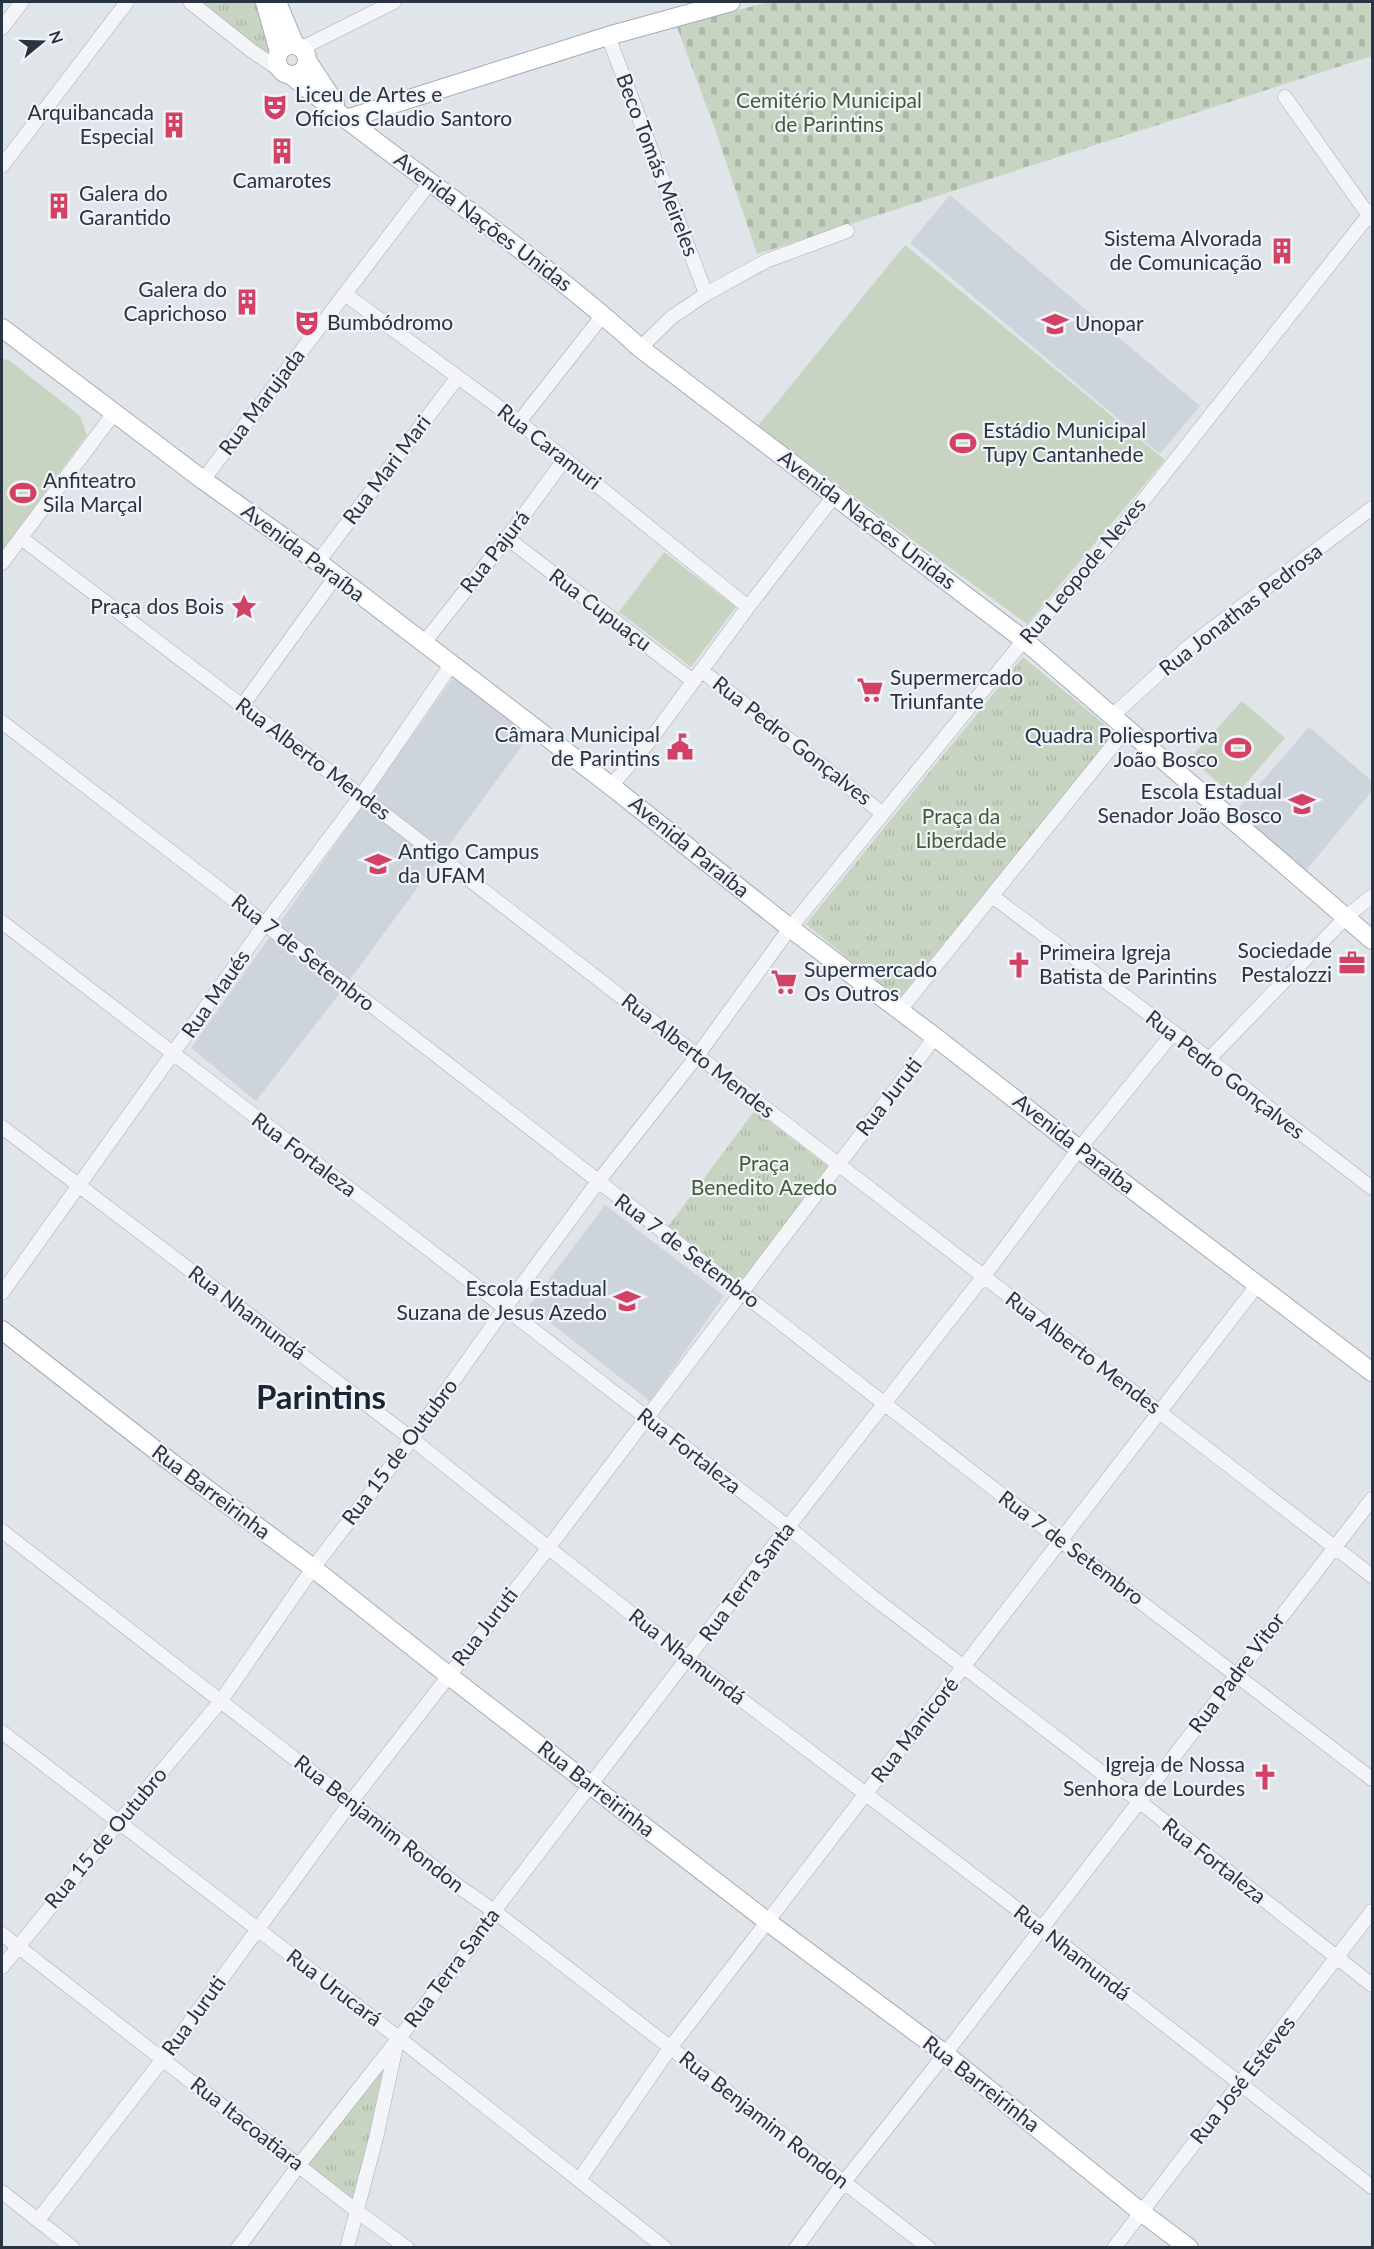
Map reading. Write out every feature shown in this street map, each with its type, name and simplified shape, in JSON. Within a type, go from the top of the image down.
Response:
[{"type":"street","points":[[2,28],[22,2]]},
{"type":"street","points":[[2,166],[127,2]]},
{"type":"street","points":[[190,2],[293,59]]},
{"type":"street","points":[[265,2],[293,59]]},
{"type":"street","points":[[277,2],[293,59]]},
{"type":"street","points":[[293,59],[394,2]]},
{"type":"street","points":[[346,119],[608,36],[731,2]]},
{"type":"street","name":"Beco Tomás Meireles","points":[[608,36],[706,294]]},
{"type":"street","name":"Avenida Nações Unidas","points":[[293,59],[346,119],[510,240],[640,348],[1024,640],[1372,940]]},
{"type":"street","points":[[1285,97],[1372,216]]},
{"type":"street","name":"Rua Marujada","points":[[203,480],[431,181]]},
{"type":"street","name":"Rua Leopode Neves","points":[[790,928],[1024,640],[1105,549],[1372,216]]},
{"type":"street","points":[[640,348],[672,317],[706,294],[766,261],[847,231]]},
{"type":"street","name":"Rua Caramuri","points":[[345,294],[519,422],[748,607]]},
{"type":"street","points":[[519,422],[603,315]]},
{"type":"street","name":"Avenida Paraíba","points":[[4,334],[318,562],[611,786],[790,928],[935,1036],[1078,1149],[1372,1372]]},
{"type":"street","name":"Rua Mari Mari","points":[[318,562],[457,378]]},
{"type":"street","points":[[2,563],[114,413]]},
{"type":"street","name":"Rua Pajurá","points":[[423,644],[507,538],[564,460]]},
{"type":"street","points":[[611,786],[648,743],[748,607],[834,496]]},
{"type":"street","name":"Rua Jonathas Pedrosa","points":[[1112,716],[1188,647],[1372,508]]},
{"type":"street","name":"Rua Alberto Mendes","points":[[21,538],[361,796],[1372,1576]]},
{"type":"street","name":"Rua Cupuaçu","points":[[507,538],[697,675]]},
{"type":"street","points":[[242,706],[336,576]]},
{"type":"street","name":"Rua Maués","points":[[2,1293],[265,924],[361,796],[451,665]]},
{"type":"street","name":"Rua Pedro Gonçalves","points":[[697,675],[882,813]]},
{"type":"street","name":"Rua 7 de Setembro","points":[[2,722],[1372,1779]]},
{"type":"street","points":[[900,1010],[1126,729]]},
{"type":"street","name":"Rua Pedro Gonçalves","points":[[992,896],[1209,1059],[1372,1188]]},
{"type":"street","points":[[1209,1059],[1346,917],[1372,896]]},
{"type":"street","name":"Rua Fortaleza","points":[[2,922],[788,1527],[870,1595],[1140,1802],[1372,1985]]},
{"type":"street","name":"Rua 15 de Outubro","points":[[2,1967],[118,1822],[220,1702],[313,1568],[412,1439],[597,1183],[697,1056],[790,928]]},
{"type":"street","name":"Rua Terra Santa","points":[[238,2247],[299,2165],[472,1945],[494,1911],[983,1277],[1078,1149],[1173,1033]]},
{"type":"street","name":"Rua Juruti","points":[[38,2220],[163,2059],[350,1803],[549,1546],[935,1036]]},
{"type":"street","name":"Rua Nhamundá","points":[[2,1126],[412,1439],[688,1659],[865,1793],[1372,2187]]},
{"type":"street","name":"Rua Manicoré","points":[[579,2180],[670,2048],[1258,1284]]},
{"type":"street","name":"Rua Barreirinha","points":[[2,1330],[172,1463],[313,1568],[768,1922],[945,2054],[1141,2212],[1190,2247]]},
{"type":"street","name":"Rua Padre Vitor","points":[[796,2247],[1372,1499]]},
{"type":"street","name":"Rua Benjamim Rondon","points":[[2,1531],[350,1803],[494,1911],[929,2247]]},
{"type":"street","name":"Rua Urucará","points":[[2,1732],[665,2247]]},
{"type":"street","name":"Rua José Esteves","points":[[1113,2247],[1372,1911]]},
{"type":"street","name":"Rua Itacoatiara","points":[[2,1934],[358,2212],[407,2247]]},
{"type":"street","points":[[347,2247],[358,2212],[398,2040]]},
{"type":"street","points":[[2,2192],[73,2247]]},
{"type":"shaded area","name":"Unopar","points":[[950,195],[1200,406],[1160,454],[910,243]]},
{"type":"shaded area","name":"Antigo Campus da UFAM","points":[[453,678],[530,735],[340,993],[256,1101],[191,1048]]},
{"type":"shaded area","name":"Escola Estadual Senador João Bosco","points":[[1309,727],[1372,781],[1372,791],[1303,874],[1232,816]]},
{"type":"shaded area","name":"Escola Estadual Suzana de Jesus Azedo","points":[[605,1205],[724,1296],[650,1401],[529,1306]]},
{"type":"green space","points":[[194,2],[262,2],[272,48],[264,54]]},
{"type":"green space","name":"Cemitério Municipal de Parintins","points":[[768,2],[1369,2],[1372,12],[1372,56],[757,254],[715,129],[677,27]]},
{"type":"green space","name":"Estádio Municipal Tupy Cantanhede","points":[[905,245],[1165,460],[1027,624],[758,426]]},
{"type":"green space","name":"Anfiteatro Sila Marçal","points":[[2,359],[9,360],[80,416],[87,435],[2,551]]},
{"type":"green space","points":[[664,552],[736,607],[691,667],[619,612]]},
{"type":"green space","name":"Praça da Liberdade","points":[[1023,657],[1115,733],[898,1000],[806,924]]},
{"type":"green space","name":"Quadra Poliesportiva João Bosco","points":[[1242,701],[1285,738],[1234,797],[1190,758]]},
{"type":"green space","name":"Praça Benedito Azedo","points":[[755,1110],[829,1167],[739,1285],[667,1228]]},
{"type":"green space","points":[[399,2039],[357,2208],[299,2164]]},
{"type":"place","name":"Liceu de Artes e Ofícios Claudio Santoro","points":[[275,107]]},
{"type":"place","name":"Arquibancada Especial","points":[[174,125]]},
{"type":"place","name":"Camarotes","points":[[282,151]]},
{"type":"place","name":"Galera do Garantido","points":[[59,206]]},
{"type":"place","name":"Sistema Alvorada de Comunicação","points":[[1282,251]]},
{"type":"place","name":"Galera do Caprichoso","points":[[247,302]]},
{"type":"place","name":"Bumbódromo","points":[[307,323]]},
{"type":"place","name":"Unopar","points":[[1055,324]]},
{"type":"place","name":"Estádio Municipal Tupy Cantanhede","points":[[963,443]]},
{"type":"place","name":"Anfiteatro Sila Marçal","points":[[23,493]]},
{"type":"place","name":"Praça dos Bois","points":[[244,607]]},
{"type":"place","name":"Supermercado Triunfante","points":[[870,690]]},
{"type":"place","name":"Câmara Municipal de Parintins","points":[[680,747]]},
{"type":"place","name":"Quadra Poliesportiva João Bosco","points":[[1238,748]]},
{"type":"place","name":"Escola Estadual Senador João Bosco","points":[[1302,804]]},
{"type":"place","name":"Antigo Campus da UFAM","points":[[378,864]]},
{"type":"place","name":"Sociedade Pestalozzi","points":[[1352,963]]},
{"type":"place","name":"Primeira Igreja Batista de Parintins","points":[[1019,965]]},
{"type":"place","name":"Supermercado Os Outros","points":[[784,982]]},
{"type":"place","name":"Escola Estadual Suzana de Jesus Azedo","points":[[627,1301]]},
{"type":"place","name":"Igreja de Nossa Senhora de Lourdes","points":[[1265,1777]]},
{"type":"district","name":"Parintins","points":[[321,1397]]}]
